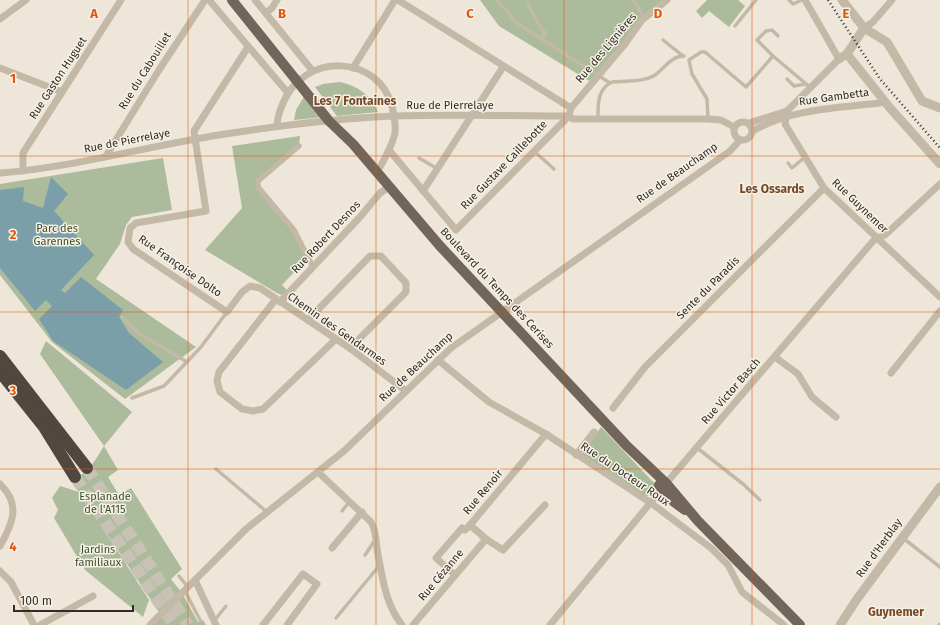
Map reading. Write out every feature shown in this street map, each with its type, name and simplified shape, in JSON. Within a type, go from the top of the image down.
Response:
[{"type":"highway","points":[[0,356],[87,468]]},
{"type":"highway","points":[[0,372],[44,427],[75,477]]},
{"type":"main road","name":"Boulevard du Temps des Cerises","points":[[232,0],[440,246],[664,486],[800,625]]},
{"type":"street","points":[[0,19],[26,0]]},
{"type":"street","name":"Rue Gaston Huguet","points":[[23,171],[23,153],[121,0]]},
{"type":"street","name":"Rue du Cabouillet","points":[[106,156],[159,70],[205,0]]},
{"type":"street","points":[[209,0],[248,48],[288,93]]},
{"type":"street","points":[[255,0],[312,70]]},
{"type":"street","points":[[266,13],[272,8],[277,0]]},
{"type":"street","points":[[353,68],[395,0]]},
{"type":"street","points":[[398,0],[570,112]]},
{"type":"street","name":"Rue des Lignières","points":[[570,112],[598,74],[625,44],[642,20],[667,0]]},
{"type":"street","points":[[804,0],[843,56]]},
{"type":"street","points":[[842,0],[864,28],[887,42],[922,101],[940,108]]},
{"type":"street","points":[[810,112],[800,106],[808,86],[843,56],[864,28],[873,22],[892,0]]},
{"type":"street","points":[[195,139],[194,131],[248,48]]},
{"type":"street","name":"Rue Gambetta","points":[[843,56],[940,164]]},
{"type":"street","points":[[278,126],[281,109],[288,93],[299,80],[312,70],[331,66],[353,68],[365,72],[387,92],[394,116],[395,133],[389,150],[377,172]]},
{"type":"street","points":[[389,150],[423,191],[503,67]]},
{"type":"street","points":[[0,68],[62,92]]},
{"type":"street","points":[[787,114],[749,123],[739,122],[734,127],[734,135],[740,140],[747,139],[753,131],[787,114],[802,98]]},
{"type":"street","name":"Rue Gambetta","points":[[787,114],[880,103],[884,100]]},
{"type":"street","name":"Rue de Pierrelaye","points":[[0,173],[23,171],[195,139],[278,126],[333,120],[394,116],[472,116],[570,112],[573,119],[708,119],[721,120],[734,127]]},
{"type":"street","name":"Rue Gustave Caillebotte","points":[[423,191],[456,230],[534,151],[570,112]]},
{"type":"street","name":"Rue Guynemer","points":[[787,114],[785,124],[824,188],[940,297]]},
{"type":"street","points":[[749,123],[753,131]]},
{"type":"street","name":"Rue Françoise Dolto","points":[[195,139],[206,211],[136,223],[130,228],[128,242],[133,250],[227,312],[242,292],[250,286],[260,288],[278,301]]},
{"type":"street","name":"Rue de Beauchamp","points":[[150,625],[230,544],[267,512],[318,472],[365,431],[451,348],[730,151],[740,140]]},
{"type":"street","points":[[299,146],[258,180],[258,187],[294,230],[313,267]]},
{"type":"street","name":"Rue Victor Basch","points":[[550,625],[664,486],[858,258],[874,240],[886,235],[940,184]]},
{"type":"street","name":"Rue Robert Desnos","points":[[336,339],[263,409],[253,411],[242,409],[220,392],[217,381],[219,372],[278,301],[313,267],[360,217],[380,193],[389,187]]},
{"type":"street","name":"Sente du Paradis","points":[[612,408],[645,367],[824,188]]},
{"type":"street","points":[[308,320],[370,256],[381,256],[406,283],[406,292],[361,336],[351,349]]},
{"type":"street","name":"Chemin des Gendarmes","points":[[278,301],[351,349],[406,391]]},
{"type":"street","points":[[891,373],[940,311]]},
{"type":"street","points":[[775,357],[798,374],[812,397],[836,417]]},
{"type":"street","name":"Rue du Docteur Roux","points":[[438,360],[490,402],[546,434],[651,503],[710,548],[728,565],[742,592],[784,625]]},
{"type":"street","points":[[576,455],[594,432]]},
{"type":"street","name":"Rue Renoir","points":[[455,575],[436,558],[462,528],[465,530],[470,525],[546,434]]},
{"type":"street","points":[[318,472],[372,522],[390,606],[402,625]]},
{"type":"street","points":[[0,484],[10,494],[14,511],[6,535],[0,546]]},
{"type":"street","name":"Rue d'Herblay","points":[[840,625],[902,537],[940,488]]},
{"type":"street","points":[[470,525],[486,539],[503,550],[545,505]]},
{"type":"street","points":[[332,548],[362,512]]},
{"type":"street","name":"Rue Cézanne","points":[[413,625],[486,539]]},
{"type":"street","points":[[0,571],[11,582],[34,625]]},
{"type":"street","points":[[263,625],[303,574],[317,584],[287,625]]},
{"type":"street","points":[[195,580],[215,623]]},
{"type":"street","points":[[40,625],[93,596]]},
{"type":"lane","points":[[497,0],[517,23],[610,83]]},
{"type":"lane","points":[[633,0],[644,17],[642,20]]},
{"type":"lane","points":[[735,26],[756,0]]},
{"type":"lane","points":[[789,0],[793,4],[804,0]]},
{"type":"lane","points":[[528,4],[542,30],[546,33],[542,39]]},
{"type":"lane","points":[[778,36],[772,30],[766,31],[757,40],[808,86]]},
{"type":"lane","points":[[663,40],[689,60],[692,74],[706,99],[708,119]]},
{"type":"lane","points":[[689,60],[701,52],[705,52],[746,87],[773,56]]},
{"type":"lane","points":[[598,119],[600,94],[606,85],[610,83],[654,76],[672,59],[678,56],[684,56]]},
{"type":"lane","points":[[787,79],[794,86],[808,86]]},
{"type":"lane","points":[[534,151],[554,169]]},
{"type":"lane","points":[[788,163],[792,168],[805,157]]},
{"type":"lane","points":[[419,158],[438,169]]},
{"type":"lane","points":[[132,398],[164,386],[201,347],[227,312]]},
{"type":"lane","points":[[122,317],[136,332],[187,362]]},
{"type":"lane","points":[[696,448],[743,484],[760,500]]},
{"type":"lane","points":[[216,469],[267,512]]},
{"type":"lane","points":[[342,511],[350,501]]},
{"type":"lane","points":[[902,537],[940,567]]},
{"type":"lane","points":[[365,555],[376,539]]},
{"type":"lane","points":[[336,618],[380,565]]},
{"type":"lane","points":[[179,576],[200,620]]},
{"type":"lane","points":[[215,623],[226,606]]},
{"type":"green space","points":[[480,0],[662,0],[591,82],[499,26]]},
{"type":"green space","points":[[707,0],[738,0],[745,6],[729,27],[709,11],[702,18],[696,11]]},
{"type":"green space","points":[[340,82],[353,86],[363,92],[372,101],[378,112],[337,116],[315,87],[323,84]]},
{"type":"green space","points":[[305,95],[323,117],[294,120],[296,110]]},
{"type":"green space","points":[[300,136],[299,146],[258,181],[259,187],[296,234],[308,257],[282,285],[288,291],[286,297],[205,250],[242,208],[232,146]]},
{"type":"green space","name":"Parc des Garennes","points":[[163,158],[172,210],[132,217],[126,225],[120,244],[96,279],[196,347],[125,399],[52,342],[0,275],[0,184]]},
{"type":"green space","points":[[46,341],[132,412],[104,446],[40,354]]},
{"type":"green space","points":[[601,427],[655,484],[653,494],[647,496],[640,493],[581,455]]},
{"type":"green space","points":[[104,446],[118,470],[108,477],[119,495],[131,488],[182,569],[171,579],[182,593],[198,622],[203,620],[206,625],[151,625],[161,615],[95,516],[149,600],[143,617],[85,570],[54,518],[58,510],[52,498],[60,486],[79,492],[71,480],[87,471]]},
{"type":"water","points":[[51,177],[68,194],[54,211],[94,255],[61,290],[65,293],[81,277],[123,310],[119,317],[129,333],[163,362],[126,390],[53,341],[39,319],[52,306],[46,300],[35,311],[0,268],[0,190],[24,187],[23,201],[43,208]]},
{"type":"tunnel","points":[[87,468],[188,625]]},
{"type":"tunnel","points":[[75,477],[174,625]]},
{"type":"railway","points":[[828,0],[880,79],[940,148]]},
{"type":"district","name":"Les 7 Fontaines","points":[[355,101]]},
{"type":"district","name":"Les Ossards","points":[[772,189]]},
{"type":"district","name":"Guynemer","points":[[896,612]]},
{"type":"park label","name":"Esplanade de l'A115","points":[[105,502]]},
{"type":"park label","name":"Jardins familiaux","points":[[98,555]]}]
